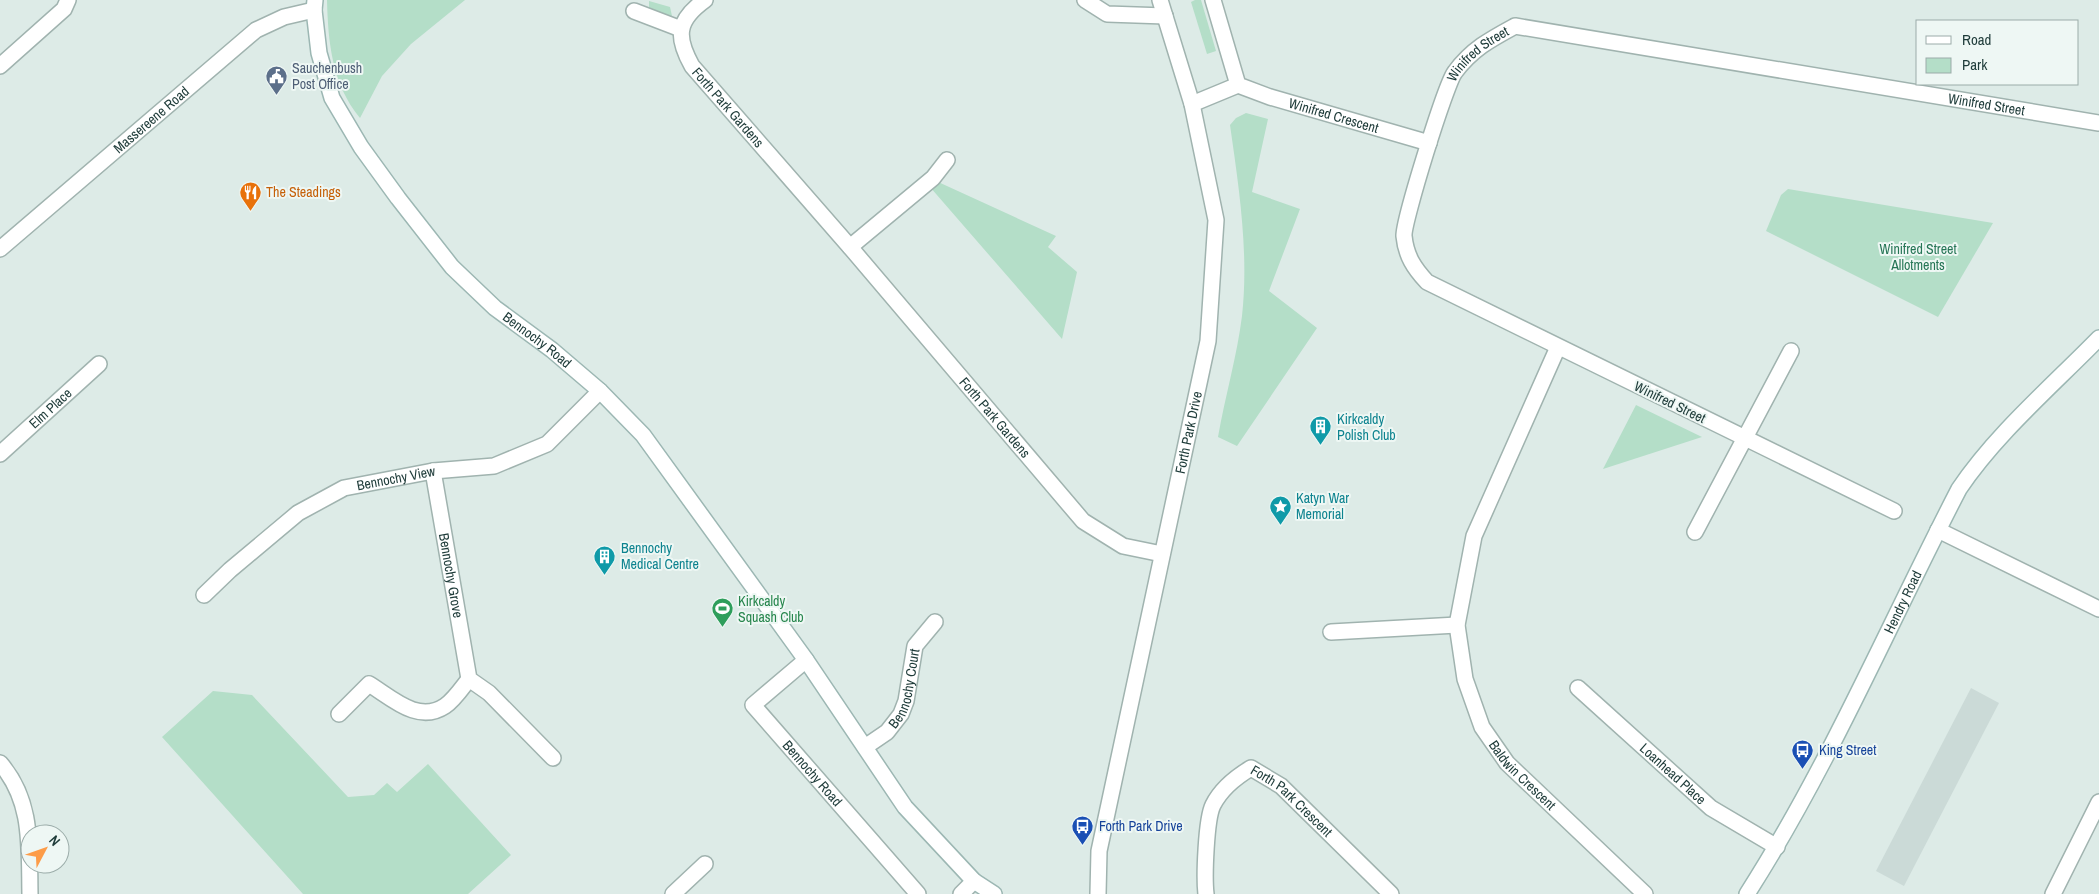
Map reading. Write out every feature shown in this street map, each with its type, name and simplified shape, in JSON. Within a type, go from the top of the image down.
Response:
[{"type":"street","points":[[0,66],[64,9],[68,0]]},
{"type":"street","points":[[634,10],[681,29],[692,9],[705,0]]},
{"type":"street","points":[[1085,0],[1107,14],[1165,16]]},
{"type":"street","name":"Forth Park Drive","points":[[1098,894],[1099,851],[1208,341],[1216,220],[1192,104],[1160,0]]},
{"type":"street","points":[[1192,104],[1238,85],[1213,0]]},
{"type":"street","name":"Massereene Road","points":[[0,249],[256,30],[284,16],[315,5]]},
{"type":"street","name":"Bennochy Road","points":[[315,5],[319,53],[332,98],[361,147],[398,198],[452,268],[495,308],[552,350],[600,391],[643,435],[806,660],[905,807],[974,881],[994,894]]},
{"type":"street","name":"Winifred Street","points":[[1894,511],[1451,296],[1428,282],[1414,269],[1406,252],[1404,233],[1429,143],[1454,73],[1481,44],[1515,26],[2099,123]]},
{"type":"street","name":"Forth Park Gardens","points":[[681,29],[682,47],[692,66],[850,247],[1083,522],[1123,546],[1162,554]]},
{"type":"street","name":"Winifred Crescent","points":[[1238,85],[1270,97],[1429,143]]},
{"type":"street","points":[[850,247],[932,178],[947,160]]},
{"type":"street","name":"Hendry Road","points":[[1747,894],[1777,847],[1959,489],[1976,463],[2099,338]]},
{"type":"street","name":"Baldwin Crescent","points":[[1558,348],[1474,536],[1457,625],[1464,679],[1482,727],[1502,756],[1520,776],[1645,894]]},
{"type":"street","points":[[1695,532],[1791,351]]},
{"type":"street","name":"Elm Place","points":[[0,454],[99,364]]},
{"type":"street","name":"Bennochy View","points":[[204,595],[230,570],[298,513],[344,488],[433,471],[494,466],[547,444],[600,391]]},
{"type":"street","name":"Bennochy Grove","points":[[433,471],[469,680]]},
{"type":"street","points":[[1938,530],[2099,609]]},
{"type":"street","name":"Bennochy Court","points":[[866,747],[887,732],[901,714],[906,701],[915,646],[935,622]]},
{"type":"street","points":[[1330,632],[1457,625]]},
{"type":"street","name":"Bennochy Road","points":[[806,660],[754,705],[918,894]]},
{"type":"street","points":[[339,714],[369,684],[414,712],[432,712],[447,705],[469,680],[489,693],[553,758]]},
{"type":"street","name":"Loanhead Place","points":[[1578,688],[1711,808],[1777,847]]},
{"type":"street","points":[[0,763],[12,776],[28,823],[30,894]]},
{"type":"street","name":"Forth Park Crescent","points":[[1206,894],[1203,876],[1212,807],[1220,795],[1238,776],[1252,768],[1281,786],[1391,894]]},
{"type":"street","points":[[2053,894],[2099,802]]},
{"type":"street","points":[[673,894],[705,864]]},
{"type":"street","points":[[960,894],[974,881]]},
{"type":"shaded area","points":[[1971,688],[1999,703],[1904,886],[1876,871]]},
{"type":"green space","points":[[327,0],[465,0],[411,44],[382,76],[360,118],[343,91],[333,62],[330,47]]},
{"type":"green space","points":[[1201,0],[1216,51],[1207,54],[1191,2]]},
{"type":"green space","points":[[649,1],[670,7],[672,16],[653,13],[649,9]]},
{"type":"green space","points":[[1246,113],[1268,119],[1252,192],[1300,209],[1269,291],[1317,328],[1237,446],[1218,437],[1237,346],[1244,292],[1242,220],[1230,125],[1236,118]]},
{"type":"green space","points":[[936,181],[1056,236],[1048,247],[1077,272],[1062,339],[930,187]]},
{"type":"green space","name":"Winifred Street Allotments","points":[[1788,189],[1993,223],[1938,317],[1766,231],[1781,195]]},
{"type":"green space","points":[[1636,405],[1702,437],[1603,469]]},
{"type":"green space","points":[[213,691],[252,695],[348,797],[374,795],[387,783],[397,792],[428,764],[511,855],[468,894],[303,894],[162,737]]},
{"type":"place","name":"Sauchenbush Post Office","points":[[276,95]]},
{"type":"place","name":"The Steadings","points":[[250,211]]},
{"type":"place","name":"Kirkcaldy Polish Club","points":[[1321,446]]},
{"type":"place","name":"Katyn War Memorial","points":[[1280,525]]},
{"type":"place","name":"Bennochy Medical Centre","points":[[605,575]]},
{"type":"place","name":"Kirkcaldy Squash Club","points":[[722,628]]},
{"type":"place","name":"King Street","points":[[1803,769]]},
{"type":"place","name":"Forth Park Drive","points":[[1083,845]]}]
